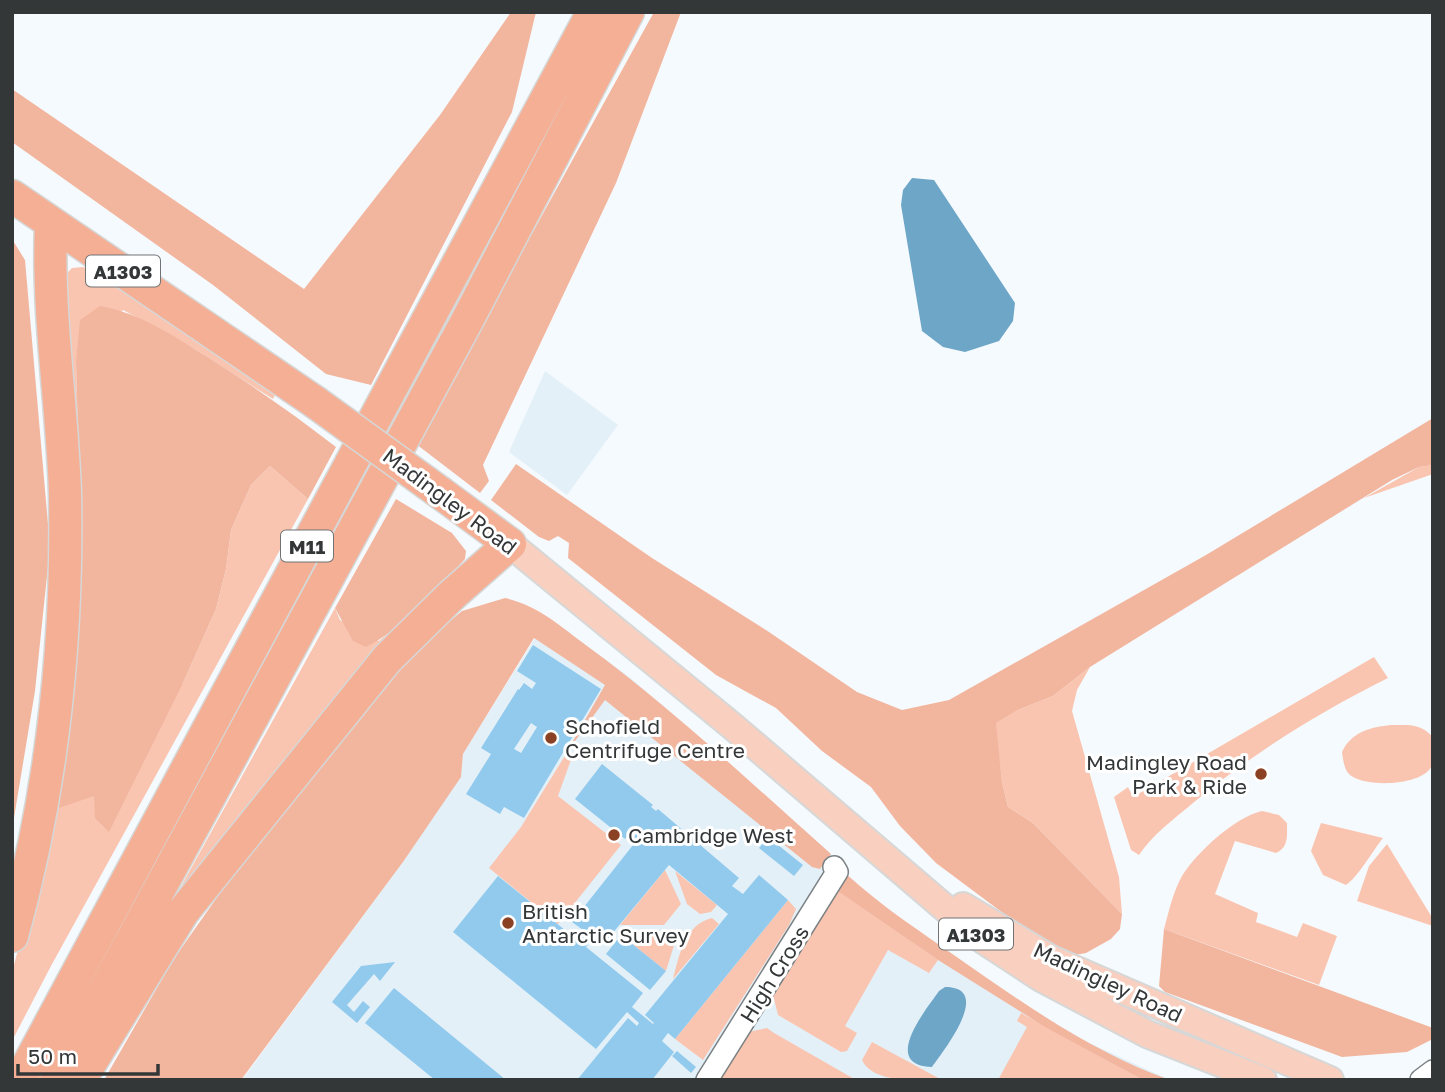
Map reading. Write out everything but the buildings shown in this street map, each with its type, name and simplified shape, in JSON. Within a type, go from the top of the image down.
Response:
[{"type":"highway","name":"M11","points":[[20,1080],[593,12]]},
{"type":"highway","name":"M11","points":[[56,1080],[468,319],[628,12]]},
{"type":"highway","name":"Madingley Road","points":[[12,197],[315,402],[510,544]]},
{"type":"highway","points":[[12,936],[41,816],[54,732],[62,651],[65,492],[51,316],[51,223]]},
{"type":"highway","points":[[80,1080],[183,912],[387,659],[452,595],[510,544]]},
{"type":"main road","name":"Madingley Road","points":[[510,544],[731,725],[980,938],[1041,978],[1147,1034],[1262,1080]]},
{"type":"main road","name":"Madingley Road","points":[[864,838],[967,909],[1051,959],[1330,1080]]},
{"type":"street","name":"High Cross","points":[[707,1080],[817,906],[836,872],[834,867]]},
{"type":"street","points":[[1421,1080],[1433,1071]]},
{"type":"shaded area","points":[[511,12],[536,12],[512,112],[371,385],[326,374],[213,285],[12,142],[12,89],[304,289],[440,115]]},
{"type":"shaded area","points":[[654,12],[681,12],[616,183],[483,465],[489,481],[480,493],[416,444]]},
{"type":"shaded area","points":[[12,239],[25,260],[50,547],[35,691],[12,830]]},
{"type":"shaded area","points":[[83,267],[94,271],[184,331],[279,387],[273,399],[191,347],[123,310],[76,362],[79,471],[183,683],[216,609],[226,569],[231,530],[251,485],[270,466],[308,499],[12,1041],[12,972],[37,880],[65,275],[72,268]]},
{"type":"shaded area","points":[[100,306],[130,314],[172,335],[260,391],[336,447],[308,499],[270,466],[251,485],[231,530],[226,569],[216,609],[183,683],[109,832],[95,818],[94,796],[56,809],[79,471],[76,362],[80,320]]},
{"type":"shaded area","points":[[545,371],[618,425],[567,495],[509,452]]},
{"type":"shaded area","points":[[1433,418],[1433,465],[1419,467],[1392,480],[1090,667],[1053,696],[1018,710],[996,723],[1002,782],[1008,807],[1033,823],[1122,914],[1120,929],[1111,939],[1086,953],[1075,955],[1043,943],[936,863],[900,826],[871,787],[822,751],[776,708],[716,675],[568,558],[569,543],[558,536],[549,541],[539,537],[491,500],[516,464],[652,558],[857,692],[902,710],[949,700],[1206,555]]},
{"type":"shaded area","points":[[1433,465],[1433,474],[1364,498],[1419,467]]},
{"type":"shaded area","points":[[396,499],[452,533],[466,551],[465,559],[406,619],[366,647],[353,641],[335,608]]},
{"type":"shaded area","points":[[505,598],[539,611],[558,624],[681,721],[831,854],[820,869],[812,867],[605,700],[573,741],[605,685],[534,638],[463,754],[461,777],[403,862],[241,1080],[104,1080],[173,960],[253,846],[409,655],[462,611]]},
{"type":"shaded area","points":[[335,608],[340,620],[379,641],[410,614],[147,948]]},
{"type":"shaded area","name":"Cambridge West","points":[[548,617],[632,679],[831,854],[845,873],[876,901],[1018,1001],[1083,1040],[1170,1080],[242,1080],[403,862],[431,817],[461,777],[463,754]]},
{"type":"shaded area","points":[[1374,657],[1388,678],[1336,705],[1263,751],[1171,821],[1139,855],[1131,850],[1114,797],[1128,787],[1133,797]]},
{"type":"shaded area","points":[[1090,667],[1077,690],[1072,711],[1119,877],[1122,914],[1033,823],[1008,807],[1002,782],[995,723],[1053,696]]},
{"type":"shaded area","points":[[1391,725],[1419,727],[1433,737],[1433,762],[1427,772],[1393,783],[1366,781],[1348,773],[1342,752],[1346,745],[1356,735],[1369,729]]},
{"type":"shaded area","points":[[566,754],[572,757],[558,796],[621,845],[558,924],[489,868],[521,827]]},
{"type":"shaded area","points":[[1262,811],[1279,815],[1287,823],[1283,848],[1276,853],[1235,841],[1215,894],[1258,913],[1256,922],[1297,937],[1303,923],[1337,936],[1319,985],[1164,929],[1176,888],[1189,867],[1207,846],[1229,828]]},
{"type":"shaded area","points":[[1321,823],[1383,838],[1346,885],[1323,875],[1311,851]]},
{"type":"shaded area","points":[[1387,844],[1433,919],[1433,926],[1357,901],[1369,866]]},
{"type":"shaded area","points":[[665,870],[681,904],[664,925],[620,925]]},
{"type":"shaded area","points":[[675,871],[717,905],[711,912],[700,914],[687,904]]},
{"type":"shaded area","points":[[845,873],[902,918],[1036,1011],[1115,1056],[1170,1080],[1143,1080],[1045,1027],[938,960],[835,889]]},
{"type":"shaded area","points":[[835,888],[938,960],[929,973],[888,950],[845,1026],[857,1033],[847,1051],[841,1052],[778,1015],[772,991]]},
{"type":"shaded area","points":[[788,900],[796,909],[789,925],[703,1060],[675,1039]]},
{"type":"shaded area","points":[[712,918],[719,924],[673,979],[689,934],[703,921]]},
{"type":"shaded area","points":[[1164,929],[1433,1028],[1433,1039],[1407,1052],[1342,1057],[1165,992],[1159,986]]},
{"type":"shaded area","points":[[663,932],[675,942],[666,971],[621,935]]},
{"type":"shaded area","points":[[1021,1013],[1143,1080],[998,1080],[1027,1027],[1017,1021]]},
{"type":"shaded area","points":[[767,1028],[856,1080],[714,1080],[748,1032]]},
{"type":"shaded area","points":[[872,1042],[942,1080],[898,1079],[876,1073],[862,1060]]},
{"type":"water","points":[[912,178],[934,180],[1015,303],[1013,321],[999,341],[965,352],[943,347],[922,331],[901,205],[903,190]]},
{"type":"water","points":[[945,987],[959,990],[965,997],[966,1008],[954,1034],[932,1067],[917,1064],[909,1057],[911,1035],[939,991]]},
{"type":"place","name":"Schofield Centrifuge Centre","points":[[551,738]]},
{"type":"place","name":"Madingley Road Park & Ride","points":[[1261,774]]},
{"type":"place","name":"Cambridge West","points":[[614,835]]},
{"type":"place","name":"British Antarctic Survey","points":[[508,923]]}]
